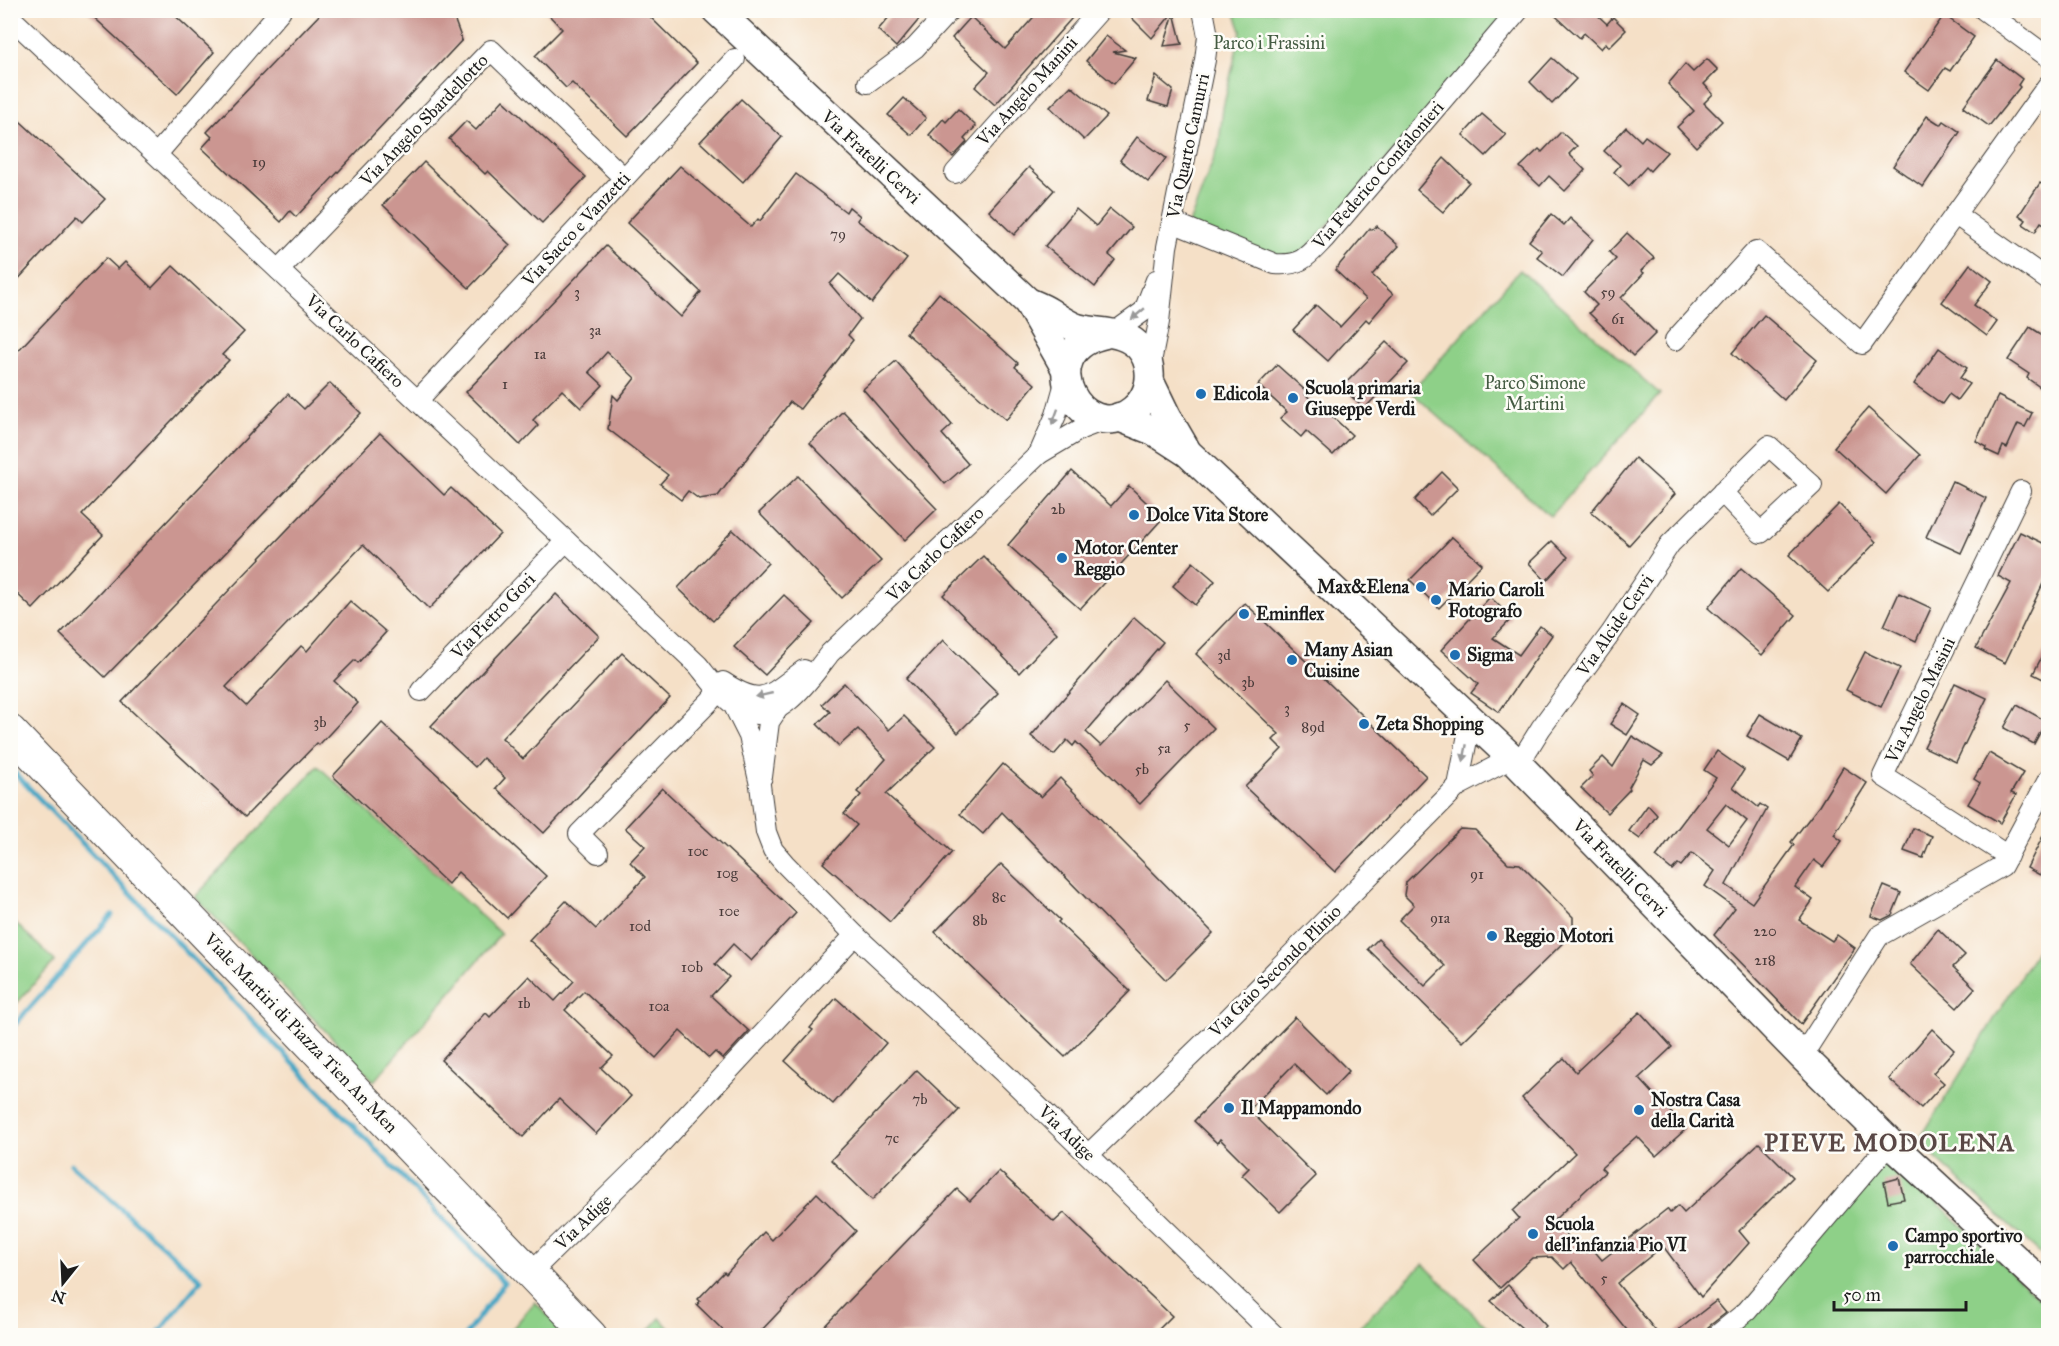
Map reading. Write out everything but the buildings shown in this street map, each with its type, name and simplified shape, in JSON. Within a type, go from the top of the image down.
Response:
[{"type":"main road","name":"Via Fratelli Cervi","points":[[716,10],[1028,302],[1066,374],[1072,397],[1085,412],[1097,417],[1115,418],[1154,431],[1188,453],[1515,762],[1890,1143],[2049,1288]]},
{"type":"main road","name":"Via Fratelli Cervi","points":[[1028,302],[1047,310],[1067,324],[1120,336],[1136,344],[1147,359],[1150,375],[1167,417],[1188,453]]},
{"type":"main road","points":[[1066,374],[1070,358],[1084,341],[1108,334]]},
{"type":"main road","points":[[1115,418],[1130,412],[1140,404],[1147,394],[1150,375]]},
{"type":"main road","name":"Viale Martiri di Piazza Tien An Men","points":[[10,731],[591,1335]]},
{"type":"street","points":[[157,154],[281,10]]},
{"type":"street","points":[[868,83],[915,48],[950,10]]},
{"type":"street","name":"Via Angelo Manini","points":[[956,173],[1100,10]]},
{"type":"street","name":"Via Quarto Camurri","points":[[1150,375],[1159,322],[1167,247],[1206,60],[1208,36],[1203,10]]},
{"type":"street","name":"Via Federico Confalonieri","points":[[1172,222],[1275,264],[1292,265],[1302,261],[1324,239],[1519,10]]},
{"type":"street","points":[[1984,10],[2049,57]]},
{"type":"street","name":"Via Carlo Cafiero","points":[[10,18],[698,665],[733,704],[745,712],[764,714],[777,710],[808,681],[831,653],[1039,454],[1081,429],[1115,418]]},
{"type":"street","name":"Via Angelo Sbardellotto","points":[[279,270],[491,50],[623,177]]},
{"type":"street","name":"Via Sacco e Vanzetti","points":[[418,400],[735,59]]},
{"type":"street","points":[[1675,340],[1756,250],[1862,345],[2049,85]]},
{"type":"street","points":[[1956,215],[2049,280]]},
{"type":"street","name":"Via Quarto Camurri","points":[[1108,334],[1144,311],[1167,247]]},
{"type":"street","name":"Via Carlo Cafiero","points":[[1039,454],[1056,415],[1066,374]]},
{"type":"street","name":"Via Alcide Cervi","points":[[1515,762],[1527,749],[1611,633],[1670,544],[1722,492],[1769,446],[1812,485],[1761,533],[1722,492]]},
{"type":"street","name":"Via Angelo Masini","points":[[2008,856],[1883,777],[2021,491]]},
{"type":"street","name":"Via Pietro Gori","points":[[421,691],[566,541]]},
{"type":"street","name":"Via Carlo Cafiero","points":[[698,665],[744,695],[756,698],[771,694],[787,685],[831,653]]},
{"type":"street","points":[[598,853],[579,834],[719,690]]},
{"type":"street","name":"Via Adige","points":[[733,704],[748,736],[760,785],[766,832],[773,850],[785,864],[855,935],[1089,1154],[1275,1335]]},
{"type":"street","name":"Via Adige","points":[[760,785],[766,756],[769,722],[777,710]]},
{"type":"street","points":[[1458,786],[1471,720]]},
{"type":"street","name":"Via Gaio Secondo Plinio","points":[[1089,1154],[1208,1039],[1458,786],[1515,762]]},
{"type":"street","points":[[1802,1056],[1879,936],[2002,866],[2049,780]]},
{"type":"street","name":"Via Adige","points":[[531,1272],[651,1154],[855,935]]},
{"type":"street","points":[[1716,1335],[1747,1311],[1890,1143]]},
{"type":"green space","name":"Parco i Frassini","points":[[1234,11],[1519,11],[1292,265],[1187,229],[1219,145],[1223,108],[1241,31]]},
{"type":"green space","name":"Parco Simone Martini","points":[[1520,270],[1660,394],[1550,516],[1411,392]]},
{"type":"green space","points":[[318,766],[501,934],[374,1081],[195,897]]},
{"type":"green space","points":[[11,919],[55,961],[17,1003],[11,996]]},
{"type":"green space","points":[[2048,932],[2048,1260],[1918,1142]]},
{"type":"green space","name":"Campo sportivo parrocchiale","points":[[1883,1151],[2048,1307],[2048,1335],[1716,1336]]},
{"type":"green space","points":[[1423,1264],[1495,1335],[1369,1335],[1360,1326]]},
{"type":"green space","points":[[535,1302],[566,1335],[507,1335]]},
{"type":"green space","points":[[660,1318],[675,1335],[645,1335]]},
{"type":"waterway","points":[[10,768],[504,1283],[465,1336]]},
{"type":"waterway","points":[[10,1030],[112,915]]},
{"type":"waterway","points":[[71,1164],[201,1280],[156,1336]]},
{"type":"place","name":"Edicola","points":[[1201,394]]},
{"type":"place","name":"Scuola primaria Giuseppe Verdi","points":[[1293,398]]},
{"type":"place","name":"Dolce Vita Store","points":[[1134,515]]},
{"type":"place","name":"Motor Center Reggio","points":[[1062,558]]},
{"type":"place","name":"Max&Elena","points":[[1421,587]]},
{"type":"place","name":"Mario Caroli Fotografo","points":[[1436,600]]},
{"type":"place","name":"Eminflex","points":[[1244,614]]},
{"type":"place","name":"Sigma","points":[[1455,655]]},
{"type":"place","name":"Many Asian Cuisine","points":[[1292,660]]},
{"type":"place","name":"Zeta Shopping","points":[[1364,724]]},
{"type":"place","name":"Reggio Motori","points":[[1492,936]]},
{"type":"place","name":"Il Mappamondo","points":[[1229,1108]]},
{"type":"place","name":"Nostra Casa della Carità","points":[[1639,1110]]},
{"type":"place","name":"Scuola dell'infanzia Pio VI","points":[[1533,1234]]},
{"type":"place","name":"Campo sportivo parrocchiale","points":[[1893,1246]]},
{"type":"district","name":"PIEVE MODOLENA","points":[[1890,1143]]}]
